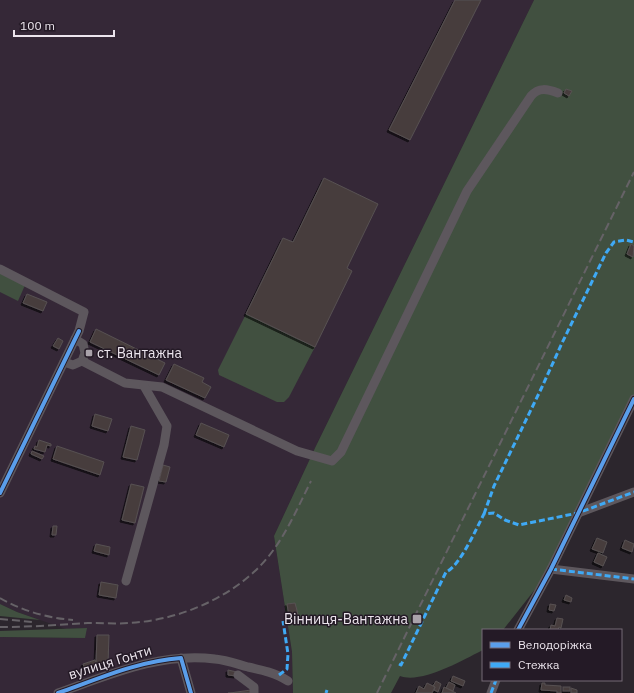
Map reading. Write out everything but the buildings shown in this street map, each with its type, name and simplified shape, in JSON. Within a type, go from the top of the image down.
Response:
[{"type":"street","points":[[82,361],[125,383],[162,387],[297,451],[332,461],[341,452],[467,191],[531,96],[536,91],[542,89],[549,89],[558,93]]},
{"type":"street","points":[[0,269],[84,312],[77,335],[0,494]]},
{"type":"street","points":[[64,362],[73,365],[82,361],[86,353],[83,344],[77,335]]},
{"type":"street","points":[[126,581],[164,445],[167,426],[144,386]]},
{"type":"street","points":[[519,629],[551,569],[634,399]]},
{"type":"street","points":[[578,513],[634,492]]},
{"type":"street","points":[[551,569],[634,579]]},
{"type":"street","points":[[181,658],[191,693]]},
{"type":"street","name":"вулиця Гонти","points":[[58,693],[136,665],[181,658],[205,658],[225,661],[279,675],[288,681]]},
{"type":"street","points":[[238,675],[254,687],[254,693]]},
{"type":"street","points":[[491,693],[496,681]]},
{"type":"shaded area","points":[[0,0],[534,0],[315,448],[274,536],[292,652],[293,693],[0,693],[0,637],[84,638],[86,628],[66,629],[17,612],[0,604]]},
{"type":"green space","points":[[534,0],[634,0],[634,399],[551,569],[504,629],[482,629],[482,650],[430,674],[409,678],[400,676],[391,693],[293,693],[292,652],[274,536],[315,448]]},
{"type":"green space","points":[[0,269],[26,283],[18,301],[0,292]]},
{"type":"green space","points":[[246,314],[315,347],[289,397],[284,402],[277,402],[219,375],[218,370]]},
{"type":"green space","points":[[0,604],[17,612],[40,620],[0,616]]},
{"type":"green space","points":[[87,628],[85,638],[0,637],[0,631]]},
{"type":"railway","points":[[377,693],[634,172]]},
{"type":"railway","points":[[0,627],[145,621],[179,614],[212,601],[242,582],[264,562],[287,529],[311,481]]},
{"type":"railway","points":[[0,598],[17,607],[35,613],[54,618],[73,620]]},
{"type":"railway","points":[[0,619],[32,622]]},
{"type":"marked path","points":[[484,514],[494,486],[606,253],[614,242],[626,240],[634,242]]},
{"type":"marked path","points":[[399,664],[401,665],[446,572],[457,563],[484,514],[494,513],[505,520],[519,525],[578,513],[634,492]]},
{"type":"marked path","points":[[551,569],[634,579]]},
{"type":"marked path","points":[[279,675],[287,669],[288,654],[283,621]]},
{"type":"marked path","points":[[491,693],[496,681]]},
{"type":"cycle path","points":[[0,493],[79,331]]},
{"type":"cycle path","points":[[519,629],[551,569],[634,399]]},
{"type":"cycle path","points":[[58,693],[134,667],[181,658],[191,693]]},
{"type":"place","name":"ст. Вантажна","points":[[89,353]]},
{"type":"place","name":"Вінниця-Вантажна","points":[[417,619]]}]
